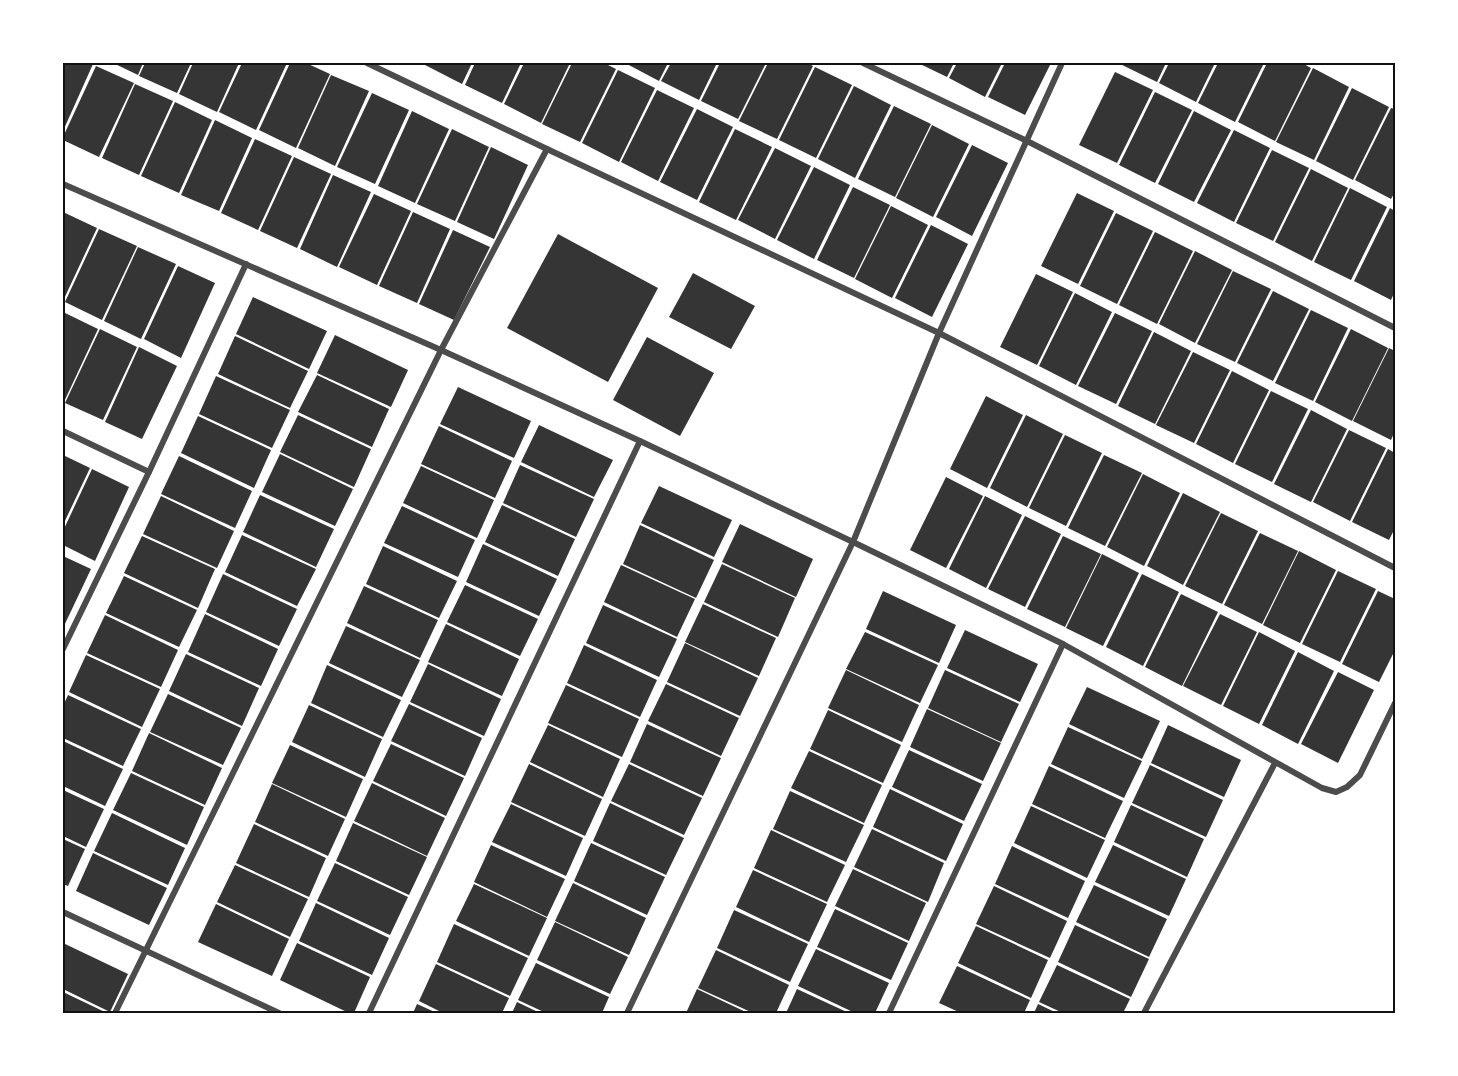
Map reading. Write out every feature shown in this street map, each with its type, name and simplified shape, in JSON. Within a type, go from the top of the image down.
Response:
[{"type":"street","points":[[367,63],[939,333],[1395,568]]},
{"type":"street","points":[[863,63],[1028,141],[1395,328]]},
{"type":"street","points":[[627,1013],[853,542],[939,333],[1062,63]]},
{"type":"street","points":[[116,1013],[441,350],[547,149]]},
{"type":"street","points":[[63,184],[441,350],[853,542],[1063,644],[1322,789],[1336,792],[1347,787],[1360,775],[1395,703]]},
{"type":"street","points":[[63,649],[246,264]]},
{"type":"street","points":[[63,431],[149,472]]},
{"type":"street","points":[[369,1013],[640,441]]},
{"type":"street","points":[[889,1013],[1063,644]]},
{"type":"street","points":[[1144,1013],[1275,763]]},
{"type":"street","points":[[63,912],[279,1013]]},
{"type":"building","points":[[63,63],[93,64],[63,131]]},
{"type":"building","points":[[113,63],[143,63],[138,75]]},
{"type":"building","points":[[145,63],[191,63],[177,93],[139,76]]},
{"type":"building","points":[[193,63],[239,63],[217,112],[179,94]]},
{"type":"building","points":[[242,63],[287,63],[256,130],[219,112]]},
{"type":"building","points":[[290,63],[306,63],[330,74],[296,148],[259,130]]},
{"type":"building","points":[[426,63],[472,63],[462,84],[425,65]]},
{"type":"building","points":[[475,63],[521,63],[502,103],[465,85]]},
{"type":"building","points":[[524,63],[570,63],[541,123],[504,104]]},
{"type":"building","points":[[572,63],[604,63],[616,69],[580,142],[542,124]]},
{"type":"building","points":[[625,63],[668,63],[659,81]]},
{"type":"building","points":[[671,63],[717,63],[699,100],[661,81]]},
{"type":"building","points":[[720,63],[766,63],[738,119],[701,101]]},
{"type":"building","points":[[768,63],[807,63],[813,66],[777,139],[739,121]]},
{"type":"building","points":[[918,63],[954,63],[947,77]]},
{"type":"building","points":[[957,63],[1002,63],[985,97],[949,78]]},
{"type":"building","points":[[1005,63],[1051,63],[1025,115],[988,97]]},
{"type":"building","points":[[1118,63],[1166,63],[1157,82]]},
{"type":"building","points":[[1169,63],[1215,63],[1196,102],[1159,83]]},
{"type":"building","points":[[1218,63],[1264,63],[1235,122],[1198,103]]},
{"type":"building","points":[[1267,63],[1302,63],[1311,68],[1275,141],[1238,122]]},
{"type":"building","points":[[96,66],[134,83],[99,157],[63,140]]},
{"type":"building","points":[[815,67],[852,85],[816,158],[779,140]]},
{"type":"building","points":[[1313,68],[1349,87],[1314,160],[1276,142]]},
{"type":"building","points":[[618,70],[655,88],[619,162],[582,143]]},
{"type":"building","points":[[1115,72],[1153,90],[1117,163],[1079,145]]},
{"type":"building","points":[[331,75],[369,91],[335,166],[298,148]]},
{"type":"building","points":[[135,84],[173,101],[139,175],[102,158]]},
{"type":"building","points":[[854,86],[891,105],[855,178],[818,159]]},
{"type":"building","points":[[1352,88],[1389,107],[1353,180],[1316,161]]},
{"type":"building","points":[[657,90],[694,108],[658,181],[621,162]]},
{"type":"building","points":[[1155,92],[1192,110],[1155,183],[1119,165]]},
{"type":"building","points":[[372,93],[409,110],[375,184],[337,167]]},
{"type":"building","points":[[175,102],[212,120],[179,193],[141,176]]},
{"type":"building","points":[[894,106],[931,124],[895,197],[858,179]]},
{"type":"building","points":[[1391,108],[1395,109],[1395,192],[1391,199],[1355,180]]},
{"type":"building","points":[[697,109],[733,127],[697,200],[660,182]]},
{"type":"building","points":[[412,111],[449,129],[415,203],[378,186]]},
{"type":"building","points":[[1194,111],[1231,130],[1194,202],[1158,184]]},
{"type":"building","points":[[215,120],[252,138],[219,211],[181,195]]},
{"type":"building","points":[[932,125],[969,144],[933,217],[896,198]]},
{"type":"building","points":[[452,129],[489,147],[455,221],[417,204]]},
{"type":"building","points":[[735,129],[772,147],[736,220],[699,202]]},
{"type":"building","points":[[1234,130],[1270,148],[1234,222],[1197,203]]},
{"type":"building","points":[[255,139],[292,156],[258,230],[221,213]]},
{"type":"building","points":[[972,145],[1008,163],[972,236],[936,217]]},
{"type":"building","points":[[491,147],[528,165],[494,239],[457,222]]},
{"type":"building","points":[[775,148],[811,166],[775,239],[738,220]]},
{"type":"building","points":[[1272,150],[1309,168],[1273,241],[1236,223]]},
{"type":"building","points":[[294,157],[331,174],[297,248],[260,231]]},
{"type":"building","points":[[814,167],[850,185],[814,259],[777,240]]},
{"type":"building","points":[[1311,169],[1348,188],[1312,261],[1275,242]]},
{"type":"building","points":[[333,175],[371,192],[337,267],[300,249]]},
{"type":"building","points":[[853,187],[890,205],[854,278],[817,260]]},
{"type":"building","points":[[1350,188],[1387,207],[1351,280],[1314,262]]},
{"type":"building","points":[[1077,193],[1114,211],[1078,284],[1041,266]]},
{"type":"building","points":[[374,194],[411,211],[377,285],[339,267]]},
{"type":"building","points":[[891,206],[928,225],[892,298],[855,279]]},
{"type":"building","points":[[1390,208],[1395,211],[1395,291],[1391,300],[1354,281]]},
{"type":"building","points":[[63,212],[97,228],[63,301]]},
{"type":"building","points":[[413,212],[450,229],[417,303],[379,286]]},
{"type":"building","points":[[1116,213],[1153,231],[1117,304],[1080,286]]},
{"type":"building","points":[[931,225],[968,244],[932,317],[895,298]]},
{"type":"building","points":[[99,229],[137,246],[102,320],[65,302]]},
{"type":"building","points":[[453,230],[490,247],[454,320],[419,304]]},
{"type":"building","points":[[1155,232],[1193,251],[1157,324],[1119,305]]},
{"type":"building","points":[[558,234],[658,288],[608,382],[507,328]]},
{"type":"building","points":[[138,247],[176,264],[141,339],[104,321]]},
{"type":"building","points":[[1195,251],[1232,270],[1195,343],[1159,324]]},
{"type":"building","points":[[178,266],[215,283],[181,358],[144,339]]},
{"type":"building","points":[[1233,271],[1271,289],[1235,362],[1197,344]]},
{"type":"building","points":[[693,273],[755,306],[731,349],[669,317]]},
{"type":"building","points":[[1036,274],[1073,292],[1037,365],[1000,347]]},
{"type":"building","points":[[1273,291],[1309,309],[1273,381],[1237,363]]},
{"type":"building","points":[[1075,293],[1112,312],[1076,385],[1039,366]]},
{"type":"building","points":[[253,297],[327,331],[309,369],[236,334]]},
{"type":"building","points":[[1311,310],[1348,328],[1313,401],[1275,383]]},
{"type":"building","points":[[63,312],[98,329],[63,404]]},
{"type":"building","points":[[1115,313],[1152,331],[1116,404],[1078,386]]},
{"type":"building","points":[[100,329],[137,347],[103,420],[65,403]]},
{"type":"building","points":[[1351,329],[1388,348],[1352,421],[1315,402]]},
{"type":"building","points":[[1154,332],[1191,351],[1155,424],[1118,406]]},
{"type":"building","points":[[335,335],[408,370],[391,407],[317,373]]},
{"type":"building","points":[[235,336],[308,371],[290,408],[218,374]]},
{"type":"building","points":[[647,337],[714,373],[680,436],[613,400]]},
{"type":"building","points":[[139,347],[177,366],[142,439],[105,422]]},
{"type":"building","points":[[1389,348],[1395,351],[1395,431],[1391,440],[1353,421]]},
{"type":"building","points":[[1193,352],[1230,370],[1194,443],[1156,425]]},
{"type":"building","points":[[1232,371],[1269,390],[1233,463],[1196,444]]},
{"type":"building","points":[[317,375],[389,409],[372,447],[298,412]]},
{"type":"building","points":[[216,376],[290,410],[272,448],[199,414]]},
{"type":"building","points":[[458,387],[531,421],[514,458],[440,424]]},
{"type":"building","points":[[1271,391],[1308,409],[1272,482],[1235,464]]},
{"type":"building","points":[[986,396],[1023,415],[987,488],[950,469]]},
{"type":"building","points":[[1311,410],[1347,429],[1311,502],[1274,484]]},
{"type":"building","points":[[298,415],[371,449],[354,487],[280,452]]},
{"type":"building","points":[[1026,415],[1063,434],[1027,507],[990,488]]},
{"type":"building","points":[[198,416],[271,450],[254,488],[181,453]]},
{"type":"building","points":[[539,425],[613,460],[594,497],[521,462]]},
{"type":"building","points":[[439,426],[512,461],[495,498],[421,464]]},
{"type":"building","points":[[1349,430],[1386,448],[1350,521],[1313,502]]},
{"type":"building","points":[[1065,435],[1102,453],[1066,526],[1029,508]]},
{"type":"building","points":[[1388,449],[1395,453],[1395,528],[1389,540],[1352,522]]},
{"type":"building","points":[[280,454],[353,489],[335,526],[262,492]]},
{"type":"building","points":[[63,455],[90,468],[63,525]]},
{"type":"building","points":[[1104,455],[1142,473],[1105,546],[1068,528]]},
{"type":"building","points":[[179,456],[252,491],[235,528],[161,494]]},
{"type":"building","points":[[520,465],[594,499],[576,537],[503,503]]},
{"type":"building","points":[[421,466],[494,500],[477,538],[403,503]]},
{"type":"building","points":[[92,469],[129,487],[95,561],[63,545],[63,531]]},
{"type":"building","points":[[1143,474],[1180,493],[1144,566],[1107,547]]},
{"type":"building","points":[[946,477],[983,496],[946,568],[910,550]]},
{"type":"building","points":[[659,486],[732,520],[714,557],[641,523]]},
{"type":"building","points":[[1183,493],[1220,512],[1183,585],[1147,566]]},
{"type":"building","points":[[260,495],[334,529],[316,567],[243,532]]},
{"type":"building","points":[[161,496],[234,531],[217,568],[143,534]]},
{"type":"building","points":[[985,496],[1022,515],[986,588],[949,569]]},
{"type":"building","points":[[502,505],[575,539],[558,576],[485,542]]},
{"type":"building","points":[[402,506],[475,540],[458,577],[384,543]]},
{"type":"building","points":[[1221,513],[1258,531],[1222,604],[1185,586]]},
{"type":"building","points":[[1025,516],[1061,534],[1025,607],[988,589]]},
{"type":"building","points":[[740,524],[813,559],[796,597],[722,562]]},
{"type":"building","points":[[640,525],[714,560],[696,598],[623,564]]},
{"type":"building","points":[[1260,533],[1298,551],[1262,624],[1224,605]]},
{"type":"building","points":[[242,535],[316,569],[297,606],[225,572]]},
{"type":"building","points":[[142,536],[215,569],[198,608],[124,573]]},
{"type":"building","points":[[1063,536],[1101,554],[1065,627],[1027,609]]},
{"type":"building","points":[[483,544],[557,579],[539,616],[466,582]]},
{"type":"building","points":[[383,546],[457,581],[439,618],[366,584]]},
{"type":"building","points":[[1299,551],[1336,570],[1300,643],[1263,625]]},
{"type":"building","points":[[1102,554],[1139,573],[1103,646],[1066,628]]},
{"type":"building","points":[[63,556],[91,569],[63,628]]},
{"type":"building","points":[[722,564],[795,598],[778,637],[704,602]]},
{"type":"building","points":[[621,565],[695,599],[677,637],[604,602]]},
{"type":"building","points":[[1338,571],[1376,589],[1340,662],[1302,644]]},
{"type":"building","points":[[223,574],[297,609],[279,646],[206,612]]},
{"type":"building","points":[[1142,574],[1179,592],[1143,666],[1106,647]]},
{"type":"building","points":[[124,576],[197,610],[179,647],[106,613]]},
{"type":"building","points":[[465,585],[538,619],[520,656],[447,622]]},
{"type":"building","points":[[364,586],[438,620],[420,658],[347,623]]},
{"type":"building","points":[[883,591],[956,625],[939,663],[866,629]]},
{"type":"building","points":[[1378,591],[1395,599],[1395,650],[1379,682],[1342,664]]},
{"type":"building","points":[[1181,594],[1218,612],[1182,686],[1145,667]]},
{"type":"building","points":[[703,604],[776,638],[759,676],[685,642]]},
{"type":"building","points":[[603,605],[677,639],[659,677],[586,643]]},
{"type":"building","points":[[205,614],[278,649],[261,686],[188,652]]},
{"type":"building","points":[[1220,614],[1257,632],[1221,705],[1183,686]]},
{"type":"building","points":[[105,615],[178,650],[161,687],[87,653]]},
{"type":"building","points":[[446,624],[519,659],[502,696],[428,662]]},
{"type":"building","points":[[346,626],[420,660],[402,697],[329,663]]},
{"type":"building","points":[[965,630],[1038,664],[1020,702],[947,668]]},
{"type":"building","points":[[865,632],[938,665],[920,703],[846,669]]},
{"type":"building","points":[[1259,632],[1295,651],[1259,724],[1223,706]]},
{"type":"building","points":[[685,643],[758,678],[740,716],[667,682]]},
{"type":"building","points":[[584,645],[657,680],[640,717],[567,683]]},
{"type":"building","points":[[1298,652],[1334,671],[1298,744],[1262,725]]},
{"type":"building","points":[[186,654],[259,688],[242,726],[169,691]]},
{"type":"building","points":[[86,655],[160,689],[142,727],[69,692]]},
{"type":"building","points":[[428,664],[501,699],[484,736],[410,702]]},
{"type":"building","points":[[327,665],[401,700],[383,737],[311,703]]},
{"type":"building","points":[[846,670],[919,705],[902,742],[828,708]]},
{"type":"building","points":[[945,670],[1019,704],[1001,742],[928,708]]},
{"type":"building","points":[[1338,672],[1374,690],[1338,763],[1301,744]]},
{"type":"building","points":[[666,684],[739,718],[721,756],[648,721]]},
{"type":"building","points":[[566,685],[639,719],[622,757],[548,723]]},
{"type":"building","points":[[1087,687],[1160,721],[1142,759],[1069,724]]},
{"type":"building","points":[[168,694],[241,728],[223,765],[150,732]]},
{"type":"building","points":[[68,695],[141,729],[123,766],[63,738],[63,706]]},
{"type":"building","points":[[409,704],[482,738],[465,776],[391,741]]},
{"type":"building","points":[[309,705],[382,739],[365,777],[292,742]]},
{"type":"building","points":[[927,709],[1001,743],[983,781],[910,747]]},
{"type":"building","points":[[828,710],[901,745],[883,783],[810,749]]},
{"type":"building","points":[[647,724],[721,758],[703,796],[630,762]]},
{"type":"building","points":[[548,725],[620,759],[603,797],[530,762]]},
{"type":"building","points":[[1168,725],[1241,760],[1224,797],[1151,763]]},
{"type":"building","points":[[1068,727],[1142,761],[1124,798],[1051,764]]},
{"type":"building","points":[[149,733],[222,768],[205,805],[132,771]]},
{"type":"building","points":[[63,741],[123,769],[105,806],[63,786]]},
{"type":"building","points":[[391,744],[464,778],[446,816],[373,781]]},
{"type":"building","points":[[290,745],[363,779],[346,817],[272,783]]},
{"type":"building","points":[[909,750],[982,784],[964,821],[892,787]]},
{"type":"building","points":[[809,751],[882,785],[864,823],[791,788]]},
{"type":"building","points":[[529,764],[602,799],[585,836],[511,802]]},
{"type":"building","points":[[629,764],[702,798],[684,835],[611,801]]},
{"type":"building","points":[[1150,765],[1223,800],[1206,837],[1132,803]]},
{"type":"building","points":[[1049,766],[1123,801],[1105,838],[1032,804]]},
{"type":"building","points":[[131,773],[204,807],[187,845],[113,810]]},
{"type":"building","points":[[372,783],[445,818],[427,856],[354,821]]},
{"type":"building","points":[[272,784],[345,819],[328,856],[255,822]]},
{"type":"building","points":[[890,789],[963,824],[946,861],[873,827]]},
{"type":"building","points":[[63,790],[104,809],[86,847],[63,836]]},
{"type":"building","points":[[790,791],[864,825],[846,862],[773,829]]},
{"type":"building","points":[[610,803],[684,838],[666,875],[593,841]]},
{"type":"building","points":[[511,804],[583,838],[566,876],[492,842]]},
{"type":"building","points":[[1131,805],[1204,839],[1187,877],[1114,842]]},
{"type":"building","points":[[1031,806],[1105,840],[1087,878],[1014,843]]},
{"type":"building","points":[[112,813],[185,848],[168,885],[94,851]]},
{"type":"building","points":[[353,823],[427,857],[409,895],[336,861]]},
{"type":"building","points":[[254,824],[326,858],[309,897],[236,863]]},
{"type":"building","points":[[872,829],[944,863],[928,902],[854,867]]},
{"type":"building","points":[[771,830],[845,865],[827,902],[754,868]]},
{"type":"building","points":[[63,839],[85,849],[68,886],[63,884]]},
{"type":"building","points":[[591,843],[665,877],[647,915],[574,881]]},
{"type":"building","points":[[491,845],[565,879],[547,917],[474,882]]},
{"type":"building","points":[[1113,845],[1186,879],[1169,916],[1095,882]]},
{"type":"building","points":[[1012,846],[1085,881],[1068,918],[995,884]]},
{"type":"building","points":[[93,853],[167,888],[149,925],[76,891]]},
{"type":"building","points":[[335,863],[408,897],[390,935],[317,901]]},
{"type":"building","points":[[235,865],[308,899],[290,937],[217,902]]},
{"type":"building","points":[[853,869],[926,903],[909,941],[835,906]]},
{"type":"building","points":[[753,870],[827,904],[809,942],[736,907]]},
{"type":"building","points":[[573,883],[646,918],[629,955],[555,921]]},
{"type":"building","points":[[474,884],[547,918],[529,956],[456,921]]},
{"type":"building","points":[[1094,885],[1167,919],[1149,957],[1076,922]]},
{"type":"building","points":[[994,886],[1067,921],[1050,958],[976,924]]},
{"type":"building","points":[[316,903],[389,938],[372,975],[299,941]]},
{"type":"building","points":[[216,904],[289,939],[272,976],[198,942]]},
{"type":"building","points":[[835,909],[908,943],[891,980],[817,947]]},
{"type":"building","points":[[734,910],[808,944],[790,982],[717,948]]},
{"type":"building","points":[[555,922],[628,957],[610,994],[537,960]]},
{"type":"building","points":[[454,924],[528,958],[510,996],[437,962]]},
{"type":"building","points":[[1075,925],[1149,959],[1131,997],[1058,962]]},
{"type":"building","points":[[976,926],[1048,960],[1031,998],[958,963]]},
{"type":"building","points":[[63,943],[128,974],[110,1012],[63,989]]},
{"type":"building","points":[[297,943],[370,977],[354,1013],[349,1013],[280,980]]},
{"type":"building","points":[[816,949],[889,983],[875,1013],[855,1013],[798,986]]},
{"type":"building","points":[[716,950],[789,985],[776,1013],[753,1013],[698,988]]},
{"type":"building","points":[[536,963],[609,997],[602,1013],[546,1013],[518,1000]]},
{"type":"building","points":[[436,964],[509,998],[502,1013],[443,1013],[419,1001]]},
{"type":"building","points":[[1057,965],[1130,999],[1123,1013],[1063,1013],[1039,1002]]},
{"type":"building","points":[[957,966],[1030,1000],[1024,1013],[961,1013],[939,1003]]},
{"type":"building","points":[[697,989],[748,1013],[686,1013]]},
{"type":"building","points":[[797,989],[849,1013],[786,1013]]},
{"type":"building","points":[[63,992],[107,1013],[63,1013]]},
{"type":"building","points":[[517,1002],[540,1013],[512,1013]]},
{"type":"building","points":[[417,1004],[437,1013],[413,1013]]},
{"type":"building","points":[[1038,1004],[1057,1013],[1034,1013]]}]
